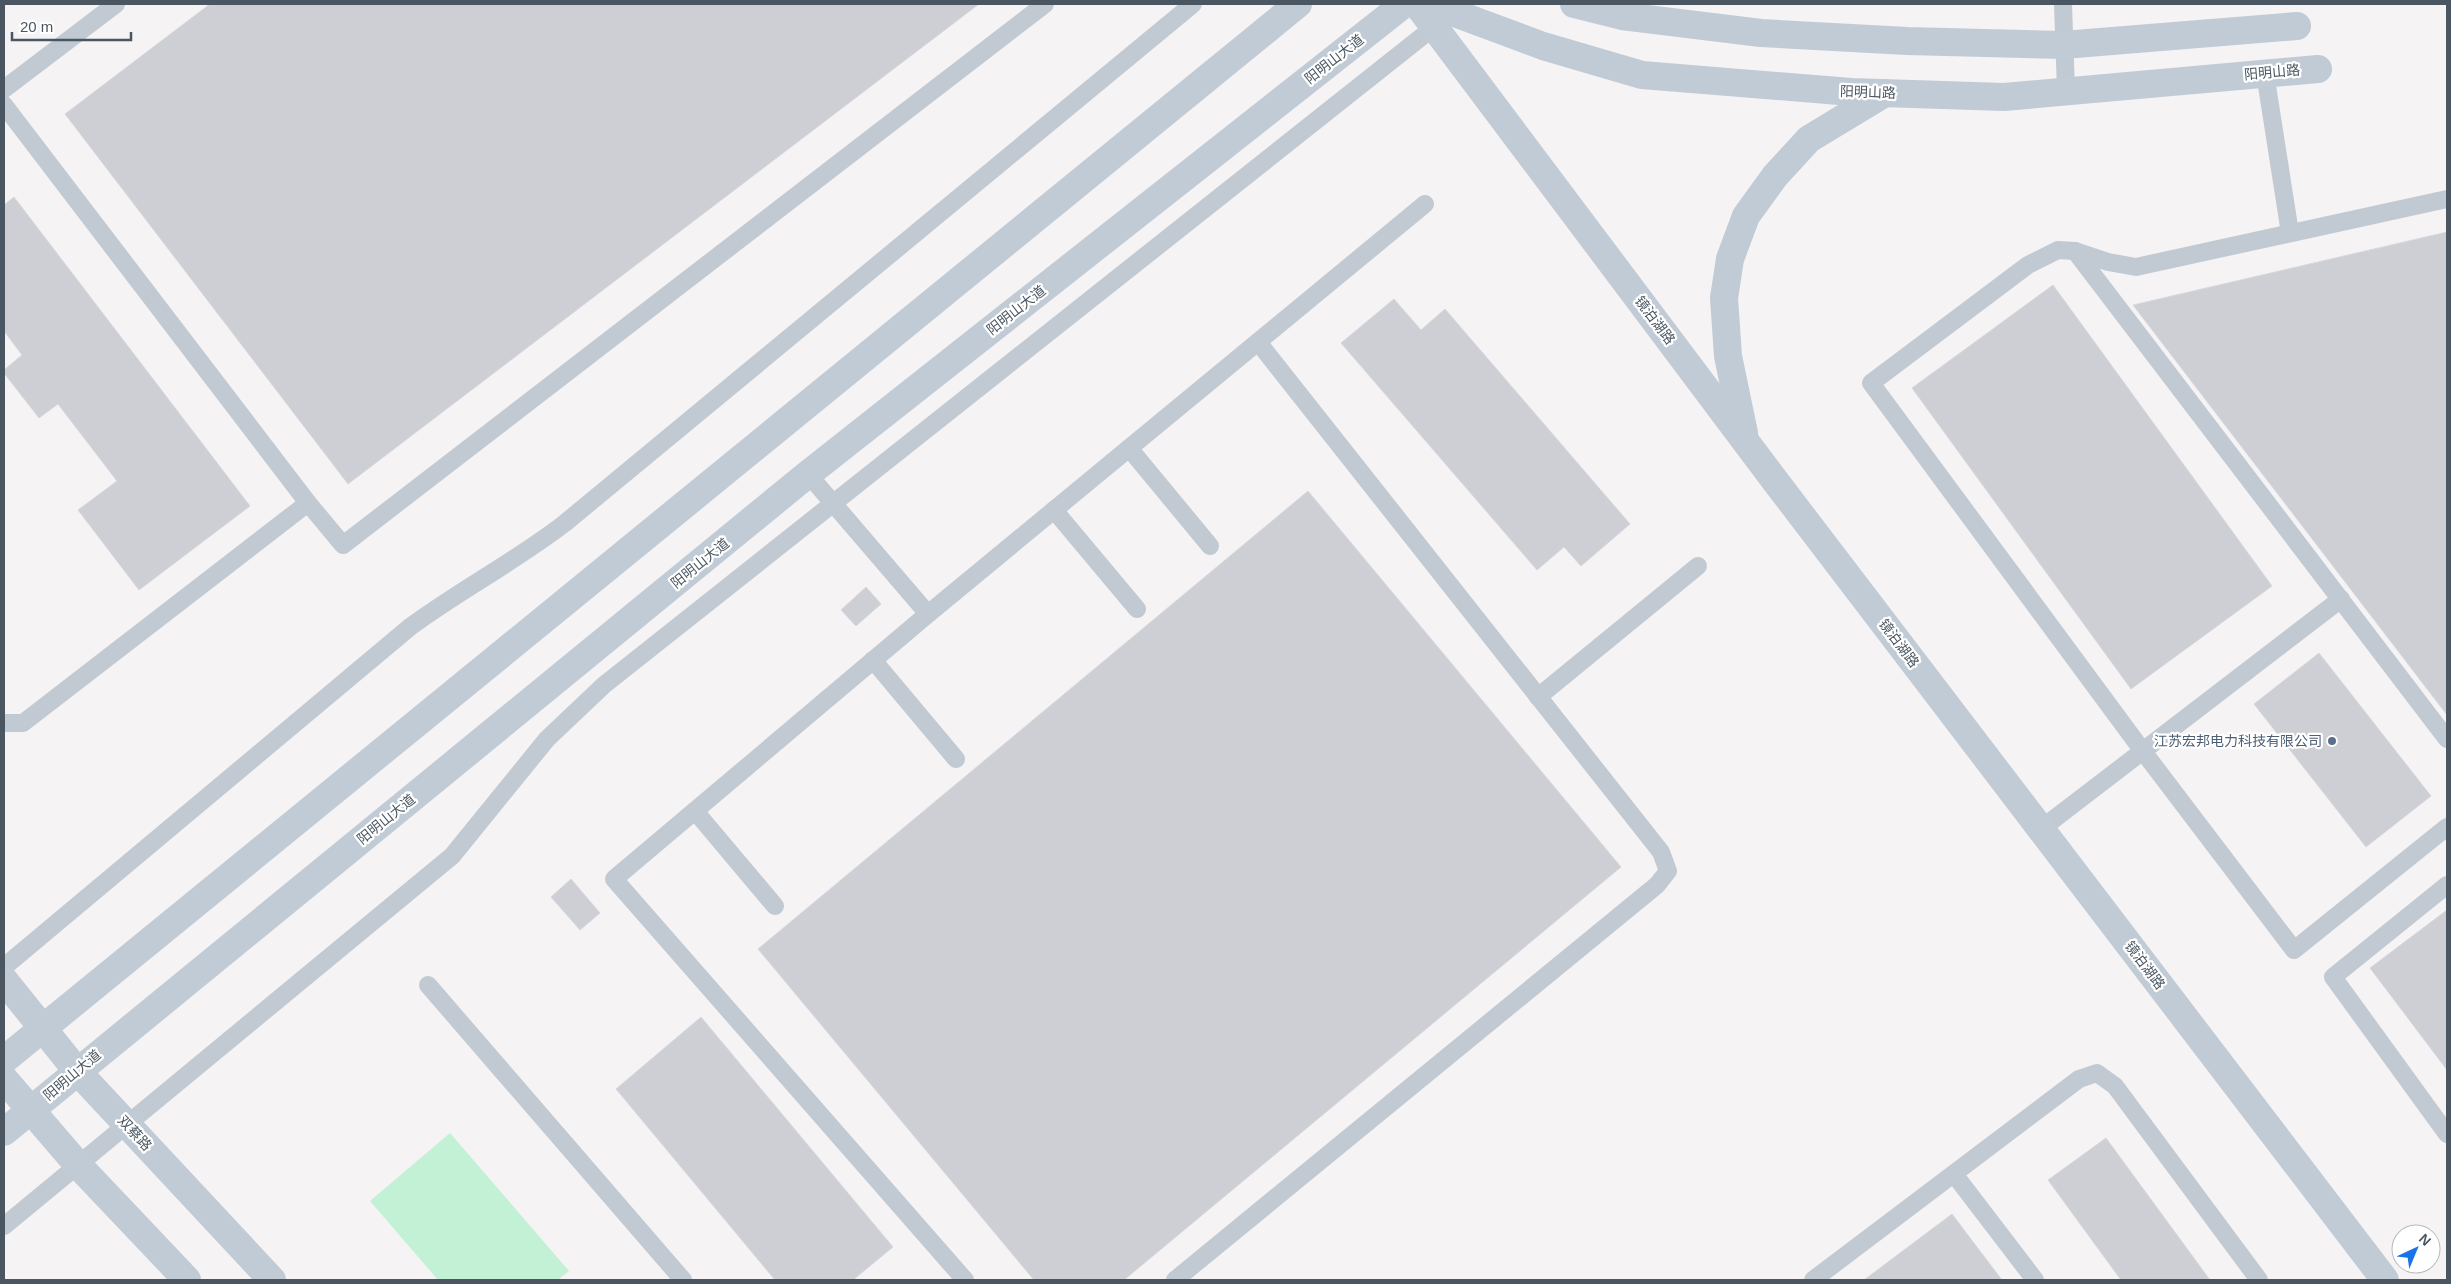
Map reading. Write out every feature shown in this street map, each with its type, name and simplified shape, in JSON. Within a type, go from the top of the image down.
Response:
[{"type":"main road","points":[[4,1060],[1298,4]]},
{"type":"main road","name":"阳明山大道","points":[[4,1132],[808,474],[1404,4]]},
{"type":"main road","name":"镜泊湖路","points":[[1417,4],[1432,15],[1746,442],[2385,1280]]},
{"type":"main road","points":[[1574,4],[1622,16],[1761,34],[1907,41],[2063,44],[2298,26]]},
{"type":"main road","name":"阳明山路","points":[[1432,15],[1642,75],[1885,93],[2004,97],[2318,68]]},
{"type":"main road","points":[[1746,442],[1728,356],[1724,298],[1730,259],[1746,216],[1775,176],[1809,139],[1885,93]]},
{"type":"main road","name":"双蔡路","points":[[4,980],[77,1071],[272,1280]]},
{"type":"main road","points":[[4,1079],[78,1166],[187,1280]]},
{"type":"lane","points":[[4,89],[116,4]]},
{"type":"lane","points":[[4,105],[308,503],[343,545],[1045,4]]},
{"type":"lane","points":[[4,967],[410,627],[440,604],[538,544],[1193,4]]},
{"type":"lane","points":[[2063,4],[2066,91]]},
{"type":"lane","points":[[4,1226],[452,856],[510,788],[547,739],[604,685],[832,504],[1432,15]]},
{"type":"lane","points":[[2265,73],[2290,233]]},
{"type":"lane","points":[[2447,199],[2136,267],[2108,262],[2074,251],[2058,250],[2028,265],[1872,383],[2142,750],[2294,950],[2447,827]]},
{"type":"lane","points":[[965,1280],[614,880],[928,614],[1425,204]]},
{"type":"lane","points":[[2074,251],[2447,739]]},
{"type":"lane","points":[[1175,1280],[1657,885],[1668,871],[1660,852],[1258,342]]},
{"type":"lane","points":[[1129,448],[1210,546]]},
{"type":"lane","points":[[808,474],[928,614]]},
{"type":"lane","points":[[4,723],[22,723],[308,503]]},
{"type":"lane","points":[[1054,510],[1137,609]]},
{"type":"lane","points":[[1538,697],[1698,566]]},
{"type":"lane","points":[[2041,828],[2341,599]]},
{"type":"lane","points":[[873,660],[956,759]]},
{"type":"lane","points":[[695,811],[775,906]]},
{"type":"lane","points":[[2447,885],[2333,977],[2447,1134]]},
{"type":"lane","points":[[428,985],[683,1280]]},
{"type":"lane","points":[[1813,1280],[2079,1079],[2097,1073],[2115,1086],[2259,1280]]},
{"type":"lane","points":[[1954,1174],[2035,1280]]},
{"type":"green space","points":[[450,1133],[569,1271],[558,1280],[438,1280],[370,1201]]},
{"type":"building","points":[[210,4],[979,4],[348,484],[65,114]]},
{"type":"building","points":[[14,197],[250,506],[139,590],[78,510],[117,481],[58,404],[39,418],[4,373],[4,370],[22,355],[4,331],[4,205]]},
{"type":"building","points":[[2447,232],[2447,715],[2133,305]]},
{"type":"building","points":[[2053,285],[2272,586],[2131,689],[1912,388]]},
{"type":"building","points":[[1394,299],[1421,330],[1445,309],[1630,524],[1581,566],[1564,547],[1537,570],[1341,343]]},
{"type":"building","points":[[1308,491],[1621,867],[1124,1280],[1034,1280],[758,949]]},
{"type":"building","points":[[866,587],[881,604],[856,626],[841,610]]},
{"type":"building","points":[[2319,653],[2431,796],[2366,847],[2254,704]]},
{"type":"building","points":[[571,879],[600,913],[580,930],[551,897]]},
{"type":"building","points":[[2447,910],[2447,1070],[2370,968]]},
{"type":"building","points":[[701,1017],[893,1247],[853,1280],[775,1280],[616,1089]]},
{"type":"building","points":[[2106,1138],[2210,1280],[2121,1280],[2048,1180]]},
{"type":"building","points":[[1952,1214],[2002,1280],[1864,1280]]},
{"type":"place","name":"江苏宏邦电力科技有限公司","points":[[2332,741]]}]
